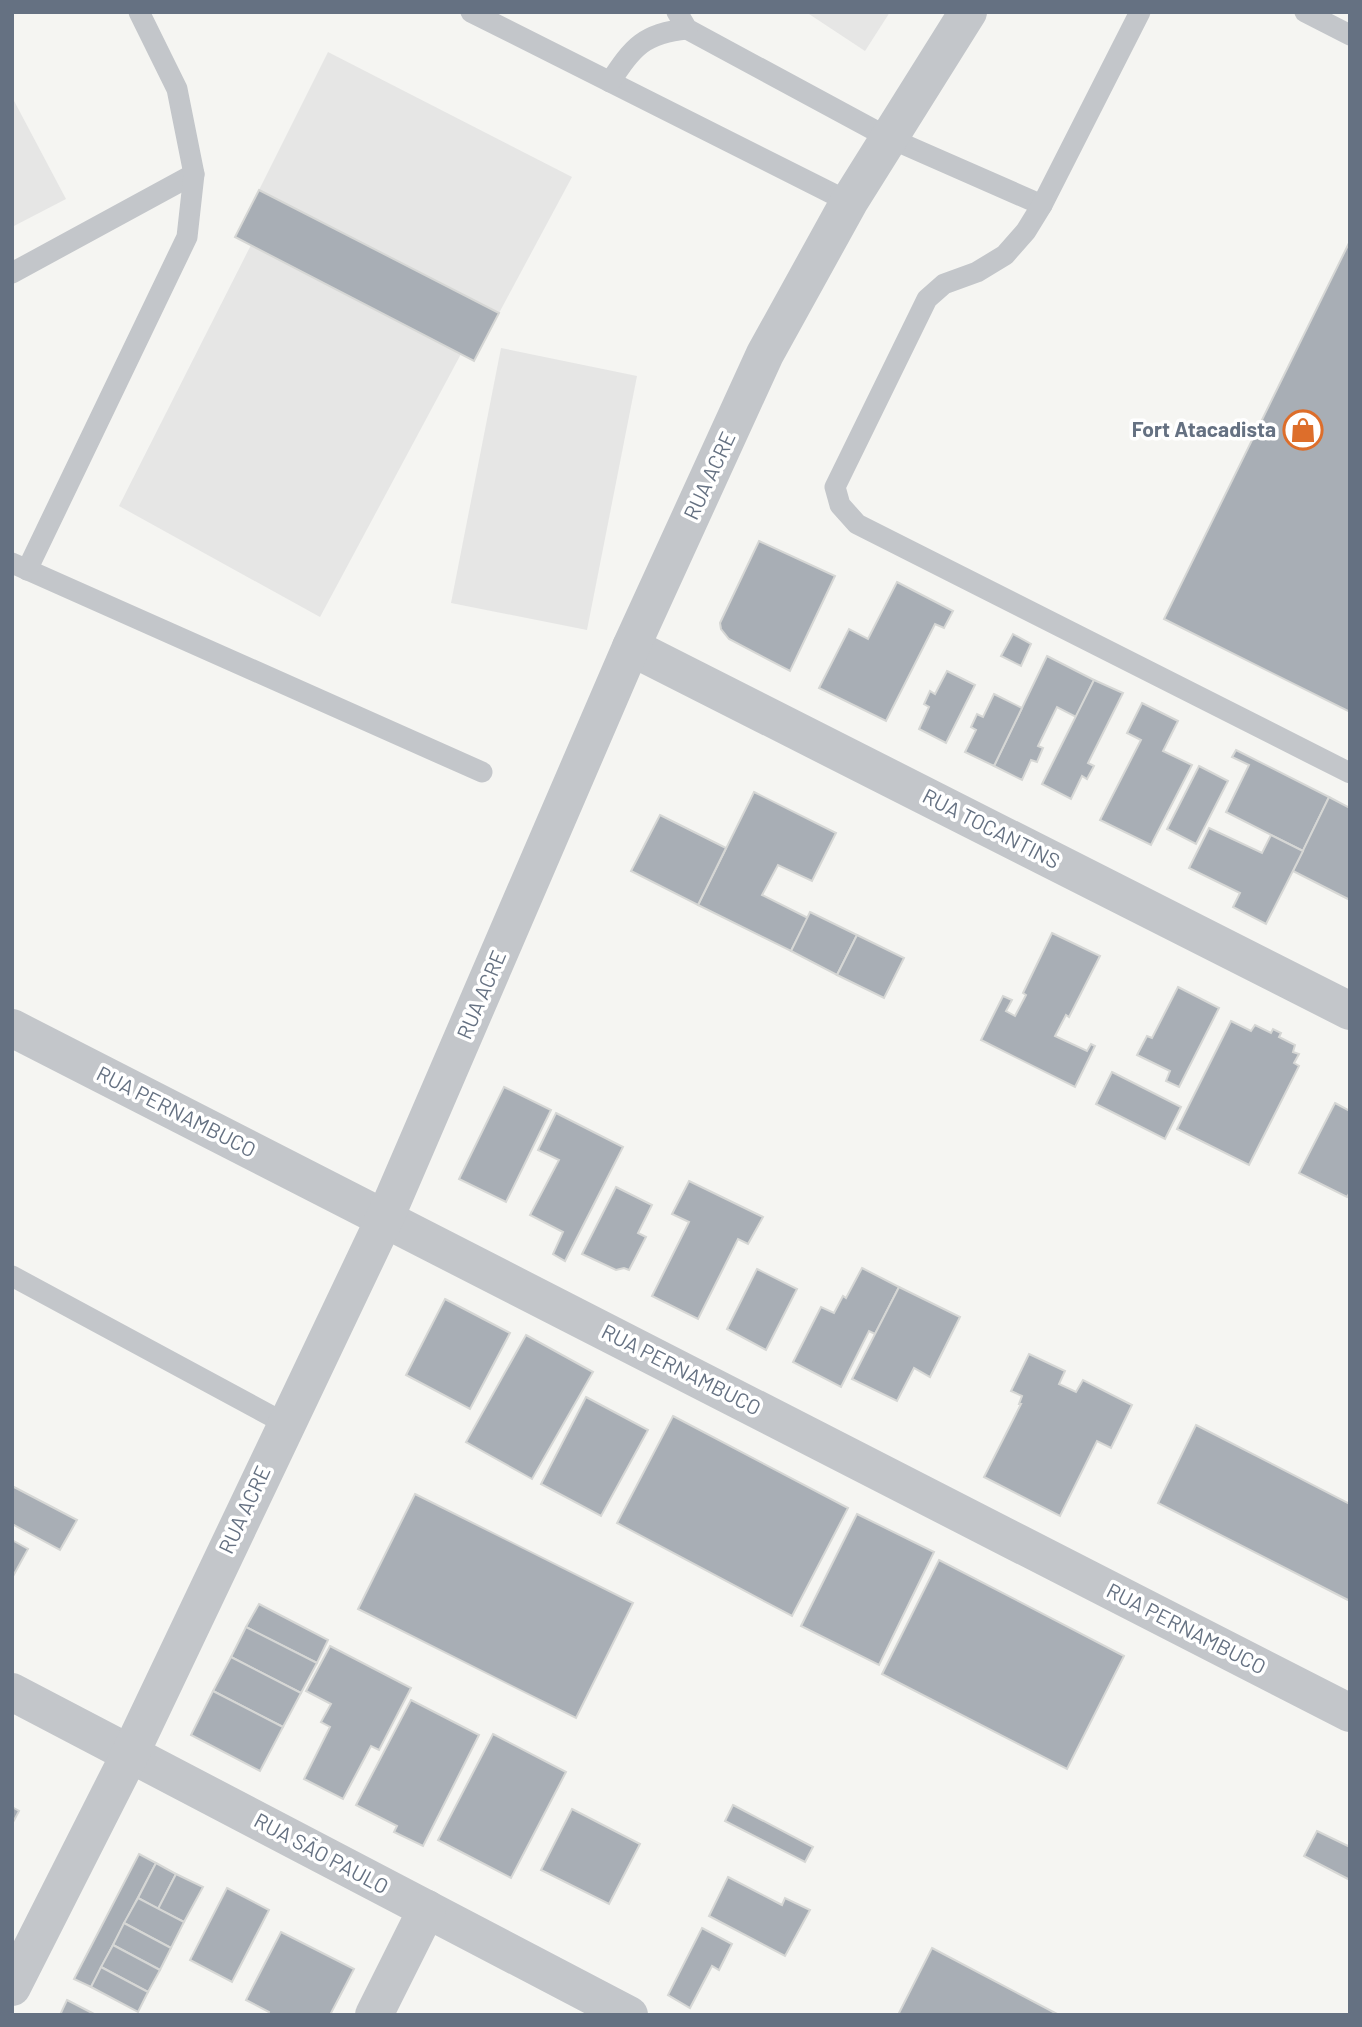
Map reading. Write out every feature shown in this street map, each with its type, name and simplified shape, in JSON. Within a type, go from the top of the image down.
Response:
[{"type":"street","name":"RUA ACRE","points":[[12,1987],[130,1754],[385,1218],[631,648],[765,354],[887,137],[968,12]]},
{"type":"street","name":"RUA TOCANTINS","points":[[631,648],[1350,1011]]},
{"type":"street","name":"RUA PERNAMBUCO","points":[[12,1028],[1350,1713]]},
{"type":"street","name":"RUA SÃO PAULO","points":[[12,1692],[629,2015]]},
{"type":"street","points":[[374,2015],[428,1909]]},
{"type":"lane","points":[[139,12],[177,89],[194,174],[187,237],[20,567],[482,772]]},
{"type":"lane","points":[[471,12],[849,202]]},
{"type":"lane","points":[[1140,12],[1042,205],[1026,231],[1005,255],[977,272],[944,285],[928,299],[835,487],[840,505],[857,524],[1350,773]]},
{"type":"lane","points":[[1305,12],[1350,35]]},
{"type":"lane","points":[[610,82],[630,51],[647,38],[667,31],[682,21],[887,137],[1042,205]]},
{"type":"lane","points":[[12,272],[194,174]]},
{"type":"lane","points":[[12,1276],[286,1424]]},
{"type":"shaded area","points":[[806,12],[890,12],[865,51]]},
{"type":"shaded area","points":[[328,52],[572,177],[499,313],[259,190]]},
{"type":"shaded area","points":[[12,97],[66,199],[12,227]]},
{"type":"shaded area","points":[[251,245],[461,354],[320,617],[119,506]]},
{"type":"shaded area","points":[[501,348],[637,376],[587,630],[451,603]]},
{"type":"building","points":[[259,190],[499,313],[474,361],[235,237]]},
{"type":"building","name":"Fort Atacadista","points":[[1350,241],[1350,712],[1164,619]]},
{"type":"building","points":[[759,541],[835,576],[790,671],[729,639],[721,629],[720,623]]},
{"type":"building","points":[[897,582],[953,611],[944,628],[935,624],[886,721],[819,688],[849,629],[868,639]]},
{"type":"building","points":[[1013,634],[1031,644],[1021,666],[1001,656]]},
{"type":"building","points":[[1047,656],[1094,680],[1076,717],[1057,707],[1038,746],[1043,748],[1037,762],[1031,760],[1022,780],[994,766]]},
{"type":"building","points":[[947,671],[975,685],[946,743],[919,729],[929,707],[924,704],[930,691],[935,694]]},
{"type":"building","points":[[1094,680],[1123,693],[1088,763],[1094,766],[1087,779],[1082,776],[1071,799],[1042,784]]},
{"type":"building","points":[[994,694],[1022,708],[994,766],[965,752],[976,730],[971,727],[977,714],[983,717]]},
{"type":"building","points":[[1142,703],[1178,721],[1163,751],[1192,765],[1151,845],[1100,820],[1141,740],[1127,733]]},
{"type":"building","points":[[1236,750],[1329,797],[1303,851],[1226,812],[1249,765],[1232,757]]},
{"type":"building","points":[[1199,766],[1228,781],[1196,844],[1167,829]]},
{"type":"building","points":[[754,792],[836,833],[812,881],[778,865],[762,895],[808,918],[791,951],[698,905]]},
{"type":"building","points":[[1329,797],[1350,808],[1350,900],[1293,871]]},
{"type":"building","points":[[660,815],[726,848],[698,905],[631,871]]},
{"type":"building","points":[[1209,828],[1262,853],[1271,835],[1303,851],[1266,924],[1233,907],[1240,893],[1189,868]]},
{"type":"building","points":[[810,912],[857,935],[837,975],[791,951]]},
{"type":"building","points":[[1052,933],[1100,956],[1069,1017],[1066,1015],[1055,1036],[1087,1051],[1091,1044],[1095,1046],[1075,1087],[981,1040],[1003,996],[1012,1000],[1006,1011],[1015,1016]]},
{"type":"building","points":[[857,935],[904,958],[884,998],[837,975]]},
{"type":"building","points":[[1178,987],[1219,1008],[1179,1087],[1166,1081],[1170,1071],[1137,1055],[1147,1036],[1152,1038]]},
{"type":"building","points":[[1231,1021],[1251,1031],[1255,1025],[1271,1033],[1273,1029],[1281,1033],[1279,1037],[1295,1045],[1293,1052],[1299,1054],[1294,1063],[1299,1066],[1249,1165],[1177,1129]]},
{"type":"building","points":[[1112,1072],[1181,1107],[1165,1139],[1096,1104]]},
{"type":"building","points":[[504,1087],[551,1110],[506,1202],[459,1179]]},
{"type":"building","points":[[1335,1103],[1350,1111],[1350,1192],[1347,1197],[1299,1173]]},
{"type":"building","points":[[556,1113],[623,1147],[565,1261],[553,1254],[563,1232],[530,1215],[559,1160],[538,1150]]},
{"type":"building","points":[[689,1181],[763,1217],[748,1244],[738,1239],[698,1319],[652,1296],[689,1222],[672,1214]]},
{"type":"building","points":[[616,1187],[652,1205],[638,1233],[646,1237],[629,1270],[616,1270],[582,1254]]},
{"type":"building","points":[[862,1268],[899,1287],[875,1334],[869,1331],[841,1387],[793,1362],[821,1307],[834,1313],[843,1296],[846,1298]]},
{"type":"building","points":[[757,1269],[797,1289],[766,1350],[727,1329]]},
{"type":"building","points":[[899,1287],[960,1317],[930,1377],[914,1368],[897,1401],[852,1379]]},
{"type":"building","points":[[445,1299],[510,1333],[470,1409],[406,1375]]},
{"type":"building","points":[[526,1335],[593,1372],[532,1479],[466,1442]]},
{"type":"building","points":[[1029,1354],[1065,1371],[1059,1384],[1076,1392],[1083,1380],[1132,1405],[1111,1448],[1097,1441],[1060,1516],[984,1477],[1021,1404],[1022,1396],[1011,1391]]},
{"type":"building","points":[[586,1397],[648,1430],[601,1516],[541,1484]]},
{"type":"building","points":[[673,1416],[848,1508],[792,1616],[617,1523]]},
{"type":"building","points":[[1196,1425],[1350,1504],[1350,1601],[1158,1503]]},
{"type":"building","points":[[12,1486],[77,1520],[60,1550],[12,1524]]},
{"type":"building","points":[[415,1494],[633,1603],[576,1718],[358,1609]]},
{"type":"building","points":[[857,1514],[934,1552],[879,1665],[801,1626]]},
{"type":"building","points":[[12,1540],[28,1549],[12,1578]]},
{"type":"building","points":[[939,1560],[1124,1656],[1067,1769],[882,1674]]},
{"type":"building","points":[[259,1604],[328,1640],[317,1663],[246,1627]]},
{"type":"building","points":[[246,1627],[317,1663],[301,1693],[231,1657]]},
{"type":"building","points":[[330,1646],[411,1688],[379,1750],[371,1746],[343,1799],[304,1779],[330,1727],[321,1722],[331,1704],[306,1691]]},
{"type":"building","points":[[231,1657],[301,1693],[283,1727],[213,1691]]},
{"type":"building","points":[[213,1691],[283,1727],[260,1771],[191,1735]]},
{"type":"building","points":[[411,1700],[479,1735],[423,1846],[394,1832],[397,1826],[356,1805]]},
{"type":"building","points":[[493,1734],[566,1772],[511,1878],[438,1840]]},
{"type":"building","points":[[733,1805],[813,1847],[805,1862],[725,1821]]},
{"type":"building","points":[[12,1807],[19,1811],[12,1824]]},
{"type":"building","points":[[572,1809],[640,1844],[609,1904],[541,1870]]},
{"type":"building","points":[[1317,1831],[1350,1847],[1350,1880],[1304,1856]]},
{"type":"building","points":[[139,1854],[156,1863],[91,1987],[74,1979]]},
{"type":"building","points":[[156,1863],[176,1874],[158,1909],[138,1898]]},
{"type":"building","points":[[176,1874],[203,1887],[184,1922],[158,1909]]},
{"type":"building","points":[[728,1877],[782,1905],[785,1898],[810,1910],[785,1956],[709,1916]]},
{"type":"building","points":[[227,1888],[269,1910],[232,1982],[190,1960]]},
{"type":"building","points":[[138,1898],[184,1922],[171,1948],[124,1923]]},
{"type":"building","points":[[124,1923],[171,1948],[160,1970],[113,1945]]},
{"type":"building","points":[[702,1928],[732,1944],[719,1970],[712,1966],[690,2008],[668,1995]]},
{"type":"building","points":[[281,1932],[354,1969],[330,2015],[268,2015],[269,2012],[246,2000]]},
{"type":"building","points":[[113,1945],[160,1970],[148,1992],[101,1967]]},
{"type":"building","points":[[932,1948],[1059,2015],[898,2015]]},
{"type":"building","points":[[101,1967],[148,1992],[138,2012],[91,1987]]},
{"type":"building","points":[[67,2000],[96,2015],[60,2015]]},
{"type":"place","name":"Fort Atacadista","points":[[1303,430]]}]
